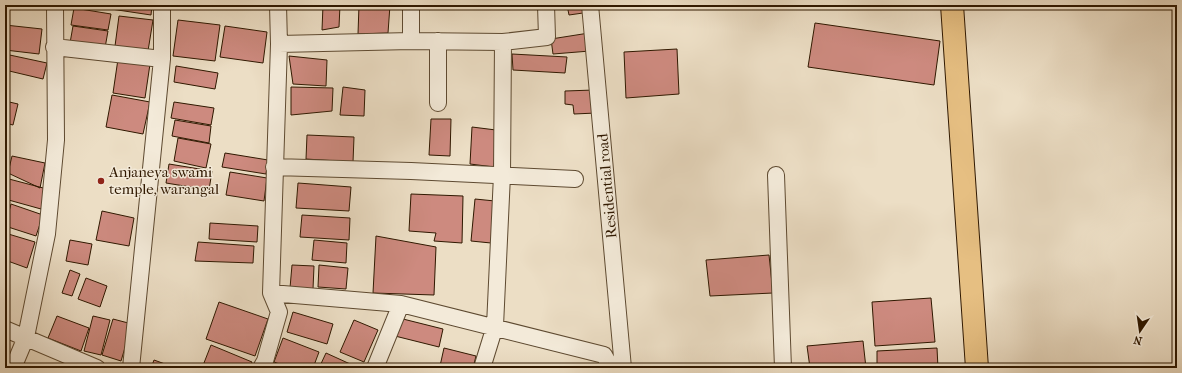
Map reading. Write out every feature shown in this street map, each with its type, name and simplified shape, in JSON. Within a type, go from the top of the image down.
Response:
[{"type":"highway","points":[[952,5],[977,368]]},
{"type":"street","points":[[13,368],[26,337],[49,218],[56,140],[54,5]]},
{"type":"street","points":[[131,368],[162,58],[162,5]]},
{"type":"street","points":[[261,368],[265,361],[279,312],[271,293],[279,44],[278,5]]},
{"type":"street","points":[[411,5],[411,41]]},
{"type":"street","points":[[279,44],[411,41],[503,42],[547,37],[546,5]]},
{"type":"street","name":"Residential road","points":[[590,5],[624,368]]},
{"type":"street","points":[[438,41],[438,103]]},
{"type":"street","points":[[482,368],[496,326],[502,176],[503,42]]},
{"type":"street","points":[[54,47],[162,58]]},
{"type":"street","points":[[274,167],[575,179]]},
{"type":"street","points":[[776,175],[783,368]]},
{"type":"street","points":[[271,293],[401,304],[496,326],[604,354],[611,368]]},
{"type":"street","points":[[375,368],[401,304]]},
{"type":"street","points":[[5,329],[97,368]]},
{"type":"building","points":[[112,5],[152,5],[151,15],[111,9]]},
{"type":"building","points":[[323,5],[340,5],[339,27],[322,30]]},
{"type":"building","points":[[359,5],[390,5],[388,33],[358,34]]},
{"type":"building","points":[[481,5],[481,6],[426,6]]},
{"type":"building","points":[[567,5],[589,5],[590,12],[569,15]]},
{"type":"building","points":[[74,8],[111,14],[108,30],[71,25]]},
{"type":"building","points":[[119,16],[153,20],[148,51],[115,46]]},
{"type":"building","points":[[178,20],[220,25],[215,61],[173,56]]},
{"type":"building","points":[[815,23],[940,41],[934,85],[808,67]]},
{"type":"building","points":[[5,25],[42,29],[39,54],[5,50]]},
{"type":"building","points":[[73,26],[108,31],[105,48],[70,43]]},
{"type":"building","points":[[225,26],[267,32],[263,63],[220,57]]},
{"type":"building","points":[[589,33],[590,51],[553,54],[551,39]]},
{"type":"building","points":[[677,49],[679,94],[626,98],[624,52]]},
{"type":"building","points":[[5,54],[47,63],[43,79],[5,70]]},
{"type":"building","points":[[512,54],[567,57],[565,73],[513,70]]},
{"type":"building","points":[[289,56],[327,60],[326,86],[293,84]]},
{"type":"building","points":[[118,59],[150,64],[145,98],[113,93]]},
{"type":"building","points":[[176,66],[218,73],[215,89],[174,82]]},
{"type":"building","points":[[291,87],[333,88],[332,111],[291,115]]},
{"type":"building","points":[[343,87],[365,90],[364,116],[340,115]]},
{"type":"building","points":[[594,90],[596,113],[574,114],[573,105],[565,104],[565,91]]},
{"type":"building","points":[[112,95],[150,102],[143,134],[106,127]]},
{"type":"building","points":[[5,101],[18,104],[13,125],[5,123]]},
{"type":"building","points":[[174,102],[214,108],[211,125],[171,118]]},
{"type":"building","points":[[431,119],[451,119],[450,156],[429,155]]},
{"type":"building","points":[[175,120],[211,126],[209,143],[172,136]]},
{"type":"building","points":[[472,127],[496,130],[494,167],[470,164]]},
{"type":"building","points":[[307,135],[354,137],[353,162],[306,159]]},
{"type":"building","points":[[178,138],[211,144],[206,168],[174,161]]},
{"type":"building","points":[[225,153],[268,160],[266,174],[222,167]]},
{"type":"building","points":[[12,156],[45,163],[40,188],[8,173]]},
{"type":"building","points":[[169,164],[212,171],[209,190],[166,183]]},
{"type":"building","points":[[230,172],[267,178],[264,201],[226,195]]},
{"type":"building","points":[[9,179],[47,189],[41,209],[5,199]]},
{"type":"building","points":[[298,183],[351,187],[349,211],[296,208]]},
{"type":"building","points":[[411,194],[463,196],[462,243],[434,241],[436,233],[409,231]]},
{"type":"building","points":[[475,199],[495,201],[491,243],[471,241]]},
{"type":"building","points":[[11,204],[43,215],[36,236],[5,226]]},
{"type":"building","points":[[102,211],[134,218],[129,246],[96,240]]},
{"type":"building","points":[[302,215],[350,218],[349,240],[300,237]]},
{"type":"building","points":[[210,223],[258,226],[257,242],[209,239]]},
{"type":"building","points":[[5,233],[35,242],[27,268],[5,260]]},
{"type":"building","points":[[376,236],[436,247],[434,295],[373,293]]},
{"type":"building","points":[[70,240],[92,244],[88,265],[66,261]]},
{"type":"building","points":[[314,240],[347,243],[346,263],[312,260]]},
{"type":"building","points":[[198,242],[254,246],[253,263],[195,261]]},
{"type":"building","points":[[769,255],[773,293],[710,296],[706,260]]},
{"type":"building","points":[[292,265],[314,266],[313,289],[290,288]]},
{"type":"building","points":[[319,265],[348,268],[346,289],[318,287]]},
{"type":"building","points":[[70,270],[80,274],[72,296],[62,293]]},
{"type":"building","points":[[86,278],[107,286],[100,307],[78,299]]},
{"type":"building","points":[[931,298],[935,342],[875,346],[872,302]]},
{"type":"building","points":[[219,302],[268,319],[255,356],[206,339]]},
{"type":"building","points":[[293,312],[333,324],[327,344],[287,332]]},
{"type":"building","points":[[57,316],[89,328],[81,351],[48,338]]},
{"type":"building","points":[[93,316],[110,320],[101,355],[84,351]]},
{"type":"building","points":[[399,318],[443,329],[439,347],[395,336]]},
{"type":"building","points":[[113,319],[132,324],[121,361],[102,355]]},
{"type":"building","points":[[354,320],[378,330],[364,362],[340,352]]},
{"type":"building","points":[[283,338],[319,352],[313,368],[290,368],[274,362]]},
{"type":"building","points":[[863,341],[866,368],[810,368],[807,346]]},
{"type":"building","points":[[211,345],[252,362],[250,368],[202,368]]},
{"type":"building","points":[[444,348],[476,356],[473,368],[446,368],[440,366]]},
{"type":"building","points":[[937,348],[938,368],[877,368],[877,351]]},
{"type":"building","points":[[326,353],[359,368],[319,368]]},
{"type":"building","points":[[154,360],[176,368],[151,368]]},
{"type":"place","name":"Anjaneya swami temple, warangal","points":[[101,181]]}]
